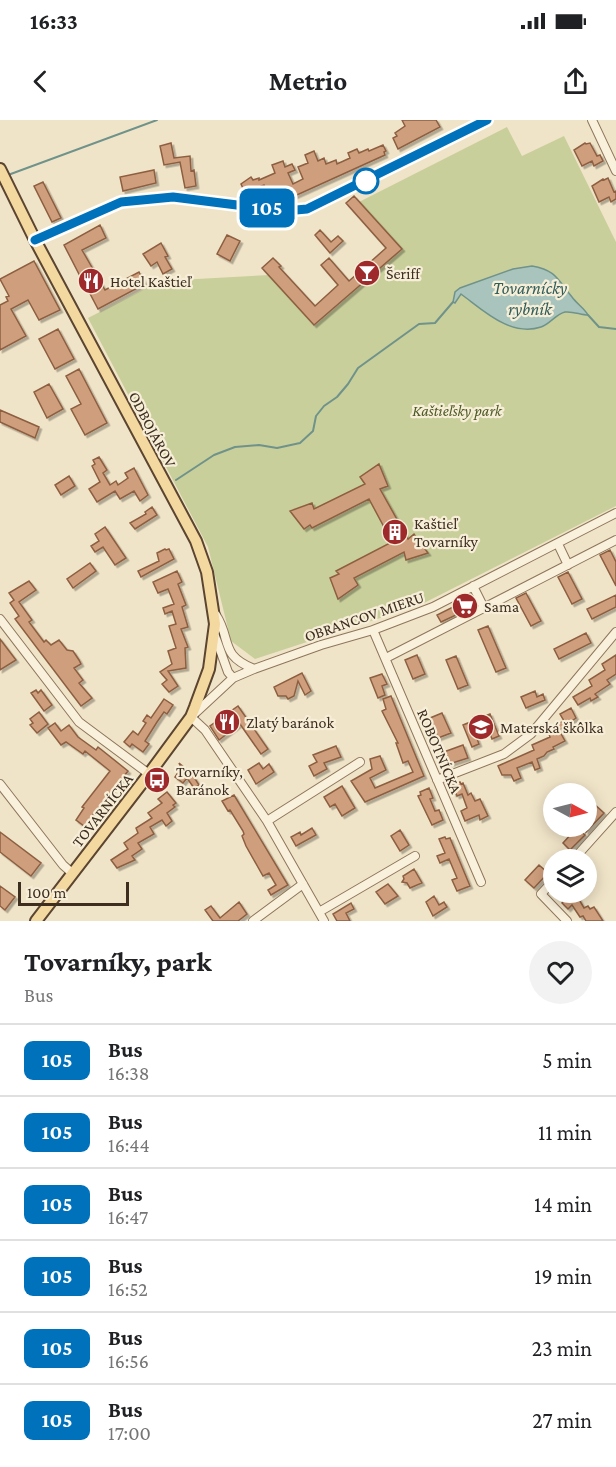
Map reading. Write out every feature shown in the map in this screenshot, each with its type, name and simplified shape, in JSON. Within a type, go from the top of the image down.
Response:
[{"type":"main road","name":"ODBOJÁROV","points":[[0,169],[35,240],[196,541],[207,572],[214,612],[215,636],[209,669],[191,717]]},
{"type":"main road","name":"TOVARNÍCKA","points":[[36,921],[191,717]]},
{"type":"street","points":[[35,240],[121,202],[173,197],[285,211],[307,209],[487,120]]},
{"type":"street","points":[[592,120],[616,171]]},
{"type":"street","name":"OBRANCOV MIERU","points":[[191,717],[234,678],[321,645],[373,630],[433,607],[616,513]]},
{"type":"street","points":[[386,658],[616,540]]},
{"type":"street","points":[[558,544],[568,565]]},
{"type":"street","points":[[473,586],[484,608]]},
{"type":"street","points":[[214,612],[220,622],[230,655],[241,664],[254,669]]},
{"type":"street","points":[[0,619],[79,723],[149,774]]},
{"type":"street","name":"ROBOTNÍCKA","points":[[373,630],[481,882]]},
{"type":"street","points":[[437,780],[504,754],[531,734],[616,633]]},
{"type":"street","points":[[215,636],[228,672],[234,678]]},
{"type":"street","points":[[191,717],[205,730],[267,821],[324,921]]},
{"type":"street","points":[[267,821],[360,762]]},
{"type":"street","points":[[0,784],[63,865],[72,873]]},
{"type":"street","points":[[583,849],[616,812]]},
{"type":"street","points":[[319,912],[415,856]]},
{"type":"street","points":[[254,921],[303,884]]},
{"type":"street","points":[[550,903],[567,921]]},
{"type":"green space","name":"Kaštieľsky park","points":[[507,127],[522,156],[564,136],[616,242],[616,506],[420,605],[255,659],[231,641],[208,547],[88,318],[160,281],[269,275],[315,325],[402,249],[359,202]]},
{"type":"water","name":"Tovarnícky rybník","points":[[532,266],[552,273],[588,315],[565,312],[541,327],[519,328],[498,320],[461,294],[455,303],[453,302],[455,292],[460,288],[513,269]]},
{"type":"building","points":[[402,120],[436,120],[440,127],[398,149],[393,138],[397,136],[395,133],[405,126]]},
{"type":"building","points":[[171,143],[174,158],[190,156],[191,171],[194,170],[196,186],[185,188],[180,162],[164,165],[160,146]]},
{"type":"building","points":[[585,143],[590,143],[597,156],[600,155],[603,161],[594,166],[592,161],[582,166],[574,150]]},
{"type":"building","points":[[383,145],[385,155],[288,199],[284,190],[268,196],[264,185],[245,193],[241,184],[251,177],[253,180],[259,178],[259,180],[275,173],[272,165],[283,161],[285,167],[292,164],[295,170],[288,173],[293,184],[303,179],[298,167],[308,163],[305,155],[314,151],[318,161],[324,158],[326,164],[336,160],[337,164],[350,158],[348,153],[357,149],[359,153]]},
{"type":"building","points":[[154,170],[156,183],[123,191],[120,177]]},
{"type":"building","points":[[608,178],[614,192],[616,191],[616,199],[611,202],[609,197],[599,202],[592,186]]},
{"type":"building","points":[[43,182],[61,218],[52,222],[34,186]]},
{"type":"building","points":[[354,196],[402,249],[314,325],[262,268],[273,258],[315,306],[338,285],[321,265],[329,258],[349,281],[386,248],[346,203]]},
{"type":"building","points":[[100,225],[106,238],[82,250],[105,290],[139,272],[145,284],[98,309],[87,288],[85,289],[64,245]]},
{"type":"building","points":[[320,230],[331,242],[338,236],[343,241],[330,253],[315,235]]},
{"type":"building","points":[[227,235],[240,241],[230,261],[217,254]]},
{"type":"building","points":[[161,243],[172,269],[163,274],[157,262],[151,266],[143,254]]},
{"type":"building","points":[[34,261],[60,310],[39,320],[28,300],[11,309],[26,336],[0,350],[0,305],[8,301],[6,297],[9,296],[0,279]]},
{"type":"building","points":[[58,329],[74,359],[55,369],[39,339]]},
{"type":"building","points":[[79,369],[107,423],[85,435],[71,409],[81,404],[66,376]]},
{"type":"building","points":[[49,384],[63,409],[47,418],[34,392]]},
{"type":"building","points":[[0,410],[39,427],[35,438],[0,422]]},
{"type":"building","points":[[99,457],[107,470],[103,473],[110,485],[116,481],[118,485],[128,478],[125,473],[134,468],[148,495],[140,501],[134,491],[120,499],[115,491],[97,502],[89,489],[100,482],[92,466],[95,464],[93,460]]},
{"type":"building","name":"Kaštieľ Tovarníky","points":[[379,464],[388,486],[380,489],[408,539],[414,534],[428,553],[406,560],[404,552],[354,578],[358,585],[338,599],[330,578],[339,574],[336,571],[392,542],[369,499],[312,528],[310,525],[304,529],[290,511],[312,503],[314,509],[365,484],[360,477]]},
{"type":"building","points":[[69,476],[75,486],[61,495],[55,485]]},
{"type":"building","points":[[152,507],[157,515],[135,529],[130,523],[146,514],[145,512]]},
{"type":"building","points":[[105,527],[126,558],[115,565],[103,547],[95,552],[91,546],[99,541],[95,534]]},
{"type":"building","points":[[169,549],[174,559],[141,577],[138,571],[159,561],[157,553]]},
{"type":"building","points":[[610,550],[616,562],[616,586],[600,555]]},
{"type":"building","points":[[90,563],[96,571],[73,588],[67,579]]},
{"type":"building","points":[[177,571],[182,582],[178,584],[186,605],[182,607],[188,627],[181,629],[188,647],[185,648],[186,668],[168,671],[178,686],[169,692],[162,684],[167,680],[160,672],[172,664],[168,651],[176,648],[169,626],[176,624],[172,611],[165,614],[163,608],[174,604],[168,589],[158,593],[153,582]]},
{"type":"building","points":[[568,572],[582,599],[572,604],[558,577]]},
{"type":"building","points":[[29,581],[36,590],[19,602],[32,620],[29,622],[44,642],[46,640],[51,645],[59,640],[67,650],[73,651],[79,660],[81,664],[74,668],[83,680],[79,683],[92,698],[81,706],[15,619],[19,616],[10,603],[14,600],[9,593]]},
{"type":"building","points":[[526,593],[541,621],[531,626],[516,598]]},
{"type":"building","points":[[616,595],[616,607],[592,619],[587,609]]},
{"type":"building","points":[[465,601],[469,609],[441,622],[437,615]]},
{"type":"building","points":[[488,626],[506,668],[496,672],[478,630]]},
{"type":"building","points":[[586,633],[591,643],[559,659],[554,649]]},
{"type":"building","points":[[0,639],[16,660],[0,670]]},
{"type":"building","points":[[417,655],[425,674],[413,679],[405,660]]},
{"type":"building","points":[[616,655],[616,674],[607,680],[610,684],[595,694],[598,697],[591,701],[590,698],[578,705],[573,697],[592,686],[589,680],[605,670],[602,664]]},
{"type":"building","points":[[456,656],[468,685],[458,689],[446,660]]},
{"type":"building","points":[[302,673],[311,691],[305,695],[298,681],[294,696],[288,699],[286,696],[278,696],[274,687]]},
{"type":"building","points":[[382,674],[387,684],[382,686],[385,695],[378,698],[370,678]]},
{"type":"building","points":[[36,690],[38,693],[41,690],[52,705],[44,711],[31,693]]},
{"type":"building","points":[[535,691],[537,697],[543,694],[545,700],[526,708],[521,697]]},
{"type":"building","points":[[391,696],[424,776],[365,802],[351,781],[372,769],[370,759],[380,756],[386,770],[370,778],[375,788],[413,772],[408,761],[403,763],[396,743],[398,743],[382,711],[386,709],[383,699]]},
{"type":"building","points":[[164,699],[173,705],[167,714],[164,712],[145,741],[149,744],[143,752],[132,744],[130,747],[124,742],[133,731],[138,735],[146,723],[143,721],[147,715],[151,718]]},
{"type":"building","points":[[238,706],[268,749],[261,754],[240,724],[219,740],[210,726]]},
{"type":"building","points":[[571,708],[576,718],[559,730],[565,741],[537,759],[540,768],[535,770],[532,762],[517,768],[521,778],[514,781],[511,775],[502,775],[498,766],[534,750],[532,745],[550,737],[547,729],[564,721],[560,714]]},
{"type":"building","points":[[39,712],[48,724],[37,733],[30,725],[33,723],[30,719]]},
{"type":"building","points":[[442,713],[451,733],[438,738],[430,718]]},
{"type":"building","points":[[490,714],[499,736],[492,739],[489,731],[476,736],[479,744],[472,747],[463,725]]},
{"type":"building","points":[[55,723],[61,731],[69,725],[78,737],[96,750],[98,747],[128,771],[84,826],[76,820],[84,808],[82,807],[110,771],[85,751],[83,754],[66,742],[61,745],[48,728]]},
{"type":"building","points":[[463,745],[468,758],[446,765],[441,753]]},
{"type":"building","points":[[336,746],[341,757],[324,763],[327,769],[314,776],[309,766],[317,762],[313,755]]},
{"type":"building","points":[[179,763],[192,774],[199,785],[194,788],[187,778],[183,783],[175,777],[181,768]]},
{"type":"building","points":[[259,763],[263,769],[269,764],[274,772],[256,784],[248,770]]},
{"type":"building","points":[[463,783],[468,795],[471,793],[475,801],[480,799],[488,816],[480,820],[479,815],[465,821],[461,811],[467,808],[462,794],[457,796],[456,793],[454,794],[450,786]]},
{"type":"building","points":[[342,786],[355,808],[342,816],[335,804],[330,807],[324,797]]},
{"type":"building","points":[[429,788],[433,798],[430,799],[435,811],[439,810],[443,820],[432,825],[418,796],[421,795],[420,792]]},
{"type":"building","points":[[167,792],[176,803],[173,805],[175,807],[167,813],[172,821],[166,826],[162,820],[150,827],[154,834],[138,843],[142,849],[132,856],[135,860],[117,868],[111,860],[128,849],[124,843],[138,833],[136,828],[152,818],[148,813],[162,803],[158,799]]},
{"type":"building","points":[[234,795],[288,885],[271,895],[268,890],[276,885],[269,873],[263,876],[246,846],[242,836],[243,831],[222,801]]},
{"type":"building","points":[[597,807],[604,813],[597,820]]},
{"type":"building","points":[[312,828],[316,835],[296,846],[291,837],[300,832],[301,835]]},
{"type":"building","points":[[400,830],[409,845],[400,851],[391,836]]},
{"type":"building","points":[[0,832],[41,863],[31,876],[0,852]]},
{"type":"building","points":[[568,837],[583,837],[571,849],[563,843]]},
{"type":"building","points":[[450,838],[470,886],[457,891],[452,880],[457,878],[449,859],[440,863],[437,856],[445,853],[439,839]]},
{"type":"building","points":[[539,865],[543,869],[543,878],[534,888],[525,880]]},
{"type":"building","points":[[414,869],[422,883],[410,888],[407,883],[402,882],[403,876]]},
{"type":"building","points":[[388,884],[398,896],[385,904],[376,892]]},
{"type":"building","points":[[0,886],[15,897],[5,910],[0,906]]},
{"type":"building","points":[[434,896],[439,905],[444,902],[447,907],[433,916],[426,902]]},
{"type":"building","points":[[239,902],[247,914],[238,921],[213,921],[205,910],[211,906],[220,918]]},
{"type":"building","points":[[351,903],[354,909],[346,913],[350,921],[337,921],[333,914]]},
{"type":"building","points":[[562,903],[581,903],[584,908],[588,906],[590,909],[594,907],[603,921],[586,921],[583,916],[580,917],[572,905],[568,909]]},
{"type":"waterway","points":[[8,175],[157,120]]},
{"type":"waterway","points":[[176,480],[214,455],[235,447],[259,445],[277,448],[300,443],[313,431],[316,416],[324,406],[337,397],[358,368],[419,324],[435,323],[453,302]]},
{"type":"waterway","points":[[588,315],[599,327],[616,329]]},
{"type":"bus line","name":"105","points":[[35,240],[121,202],[173,197],[285,211],[307,209],[332,199],[487,120]]},
{"type":"place","name":"Šeriff","points":[[367,273]]},
{"type":"place","name":"Hotel Kaštieľ","points":[[91,281]]},
{"type":"place","name":"Kaštieľ Tovarníky","points":[[395,532]]},
{"type":"place","name":"Sama","points":[[465,606]]},
{"type":"place","name":"Zlatý baránok","points":[[227,722]]},
{"type":"place","name":"Materská škôlka","points":[[481,727]]},
{"type":"place","name":"Tovarníky, Baránok","points":[[157,780]]}]
